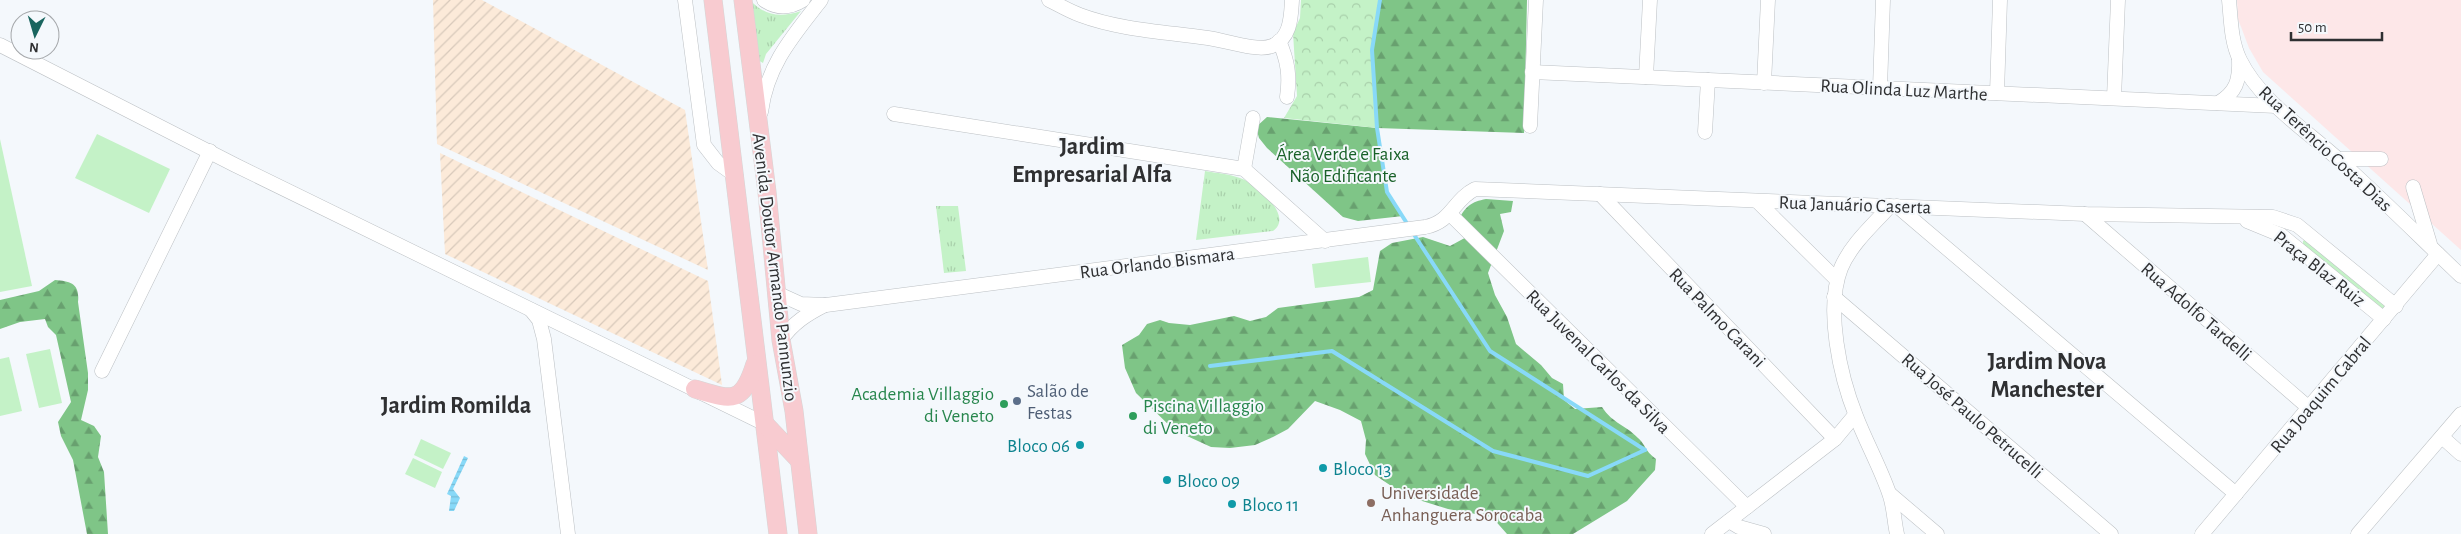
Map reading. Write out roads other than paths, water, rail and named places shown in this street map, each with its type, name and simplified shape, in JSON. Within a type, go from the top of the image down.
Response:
[{"type":"main road","name":"Avenida Doutor Armando Pannunzio","points":[[713,0],[736,176],[778,534]]},
{"type":"main road","name":"Avenida Doutor Armando Pannunzio","points":[[743,0],[779,294],[782,340],[794,411],[808,534]]},
{"type":"main road","points":[[741,229],[752,232],[770,223]]},
{"type":"main road","points":[[744,256],[754,249],[763,250],[774,259]]},
{"type":"main road","points":[[695,389],[727,398],[739,394],[748,385],[756,359]]},
{"type":"main road","points":[[765,424],[799,460]]},
{"type":"street","points":[[685,0],[704,145],[718,163],[736,176]]},
{"type":"street","points":[[764,0],[780,6],[795,5],[804,0]]},
{"type":"street","points":[[759,132],[764,93],[770,74],[785,47],[820,0]]},
{"type":"street","points":[[1049,0],[1080,15],[1136,28],[1210,38],[1259,48],[1271,46],[1279,41],[1291,24],[1292,0]]},
{"type":"street","points":[[1530,126],[1536,0]]},
{"type":"street","points":[[1646,77],[1650,0]]},
{"type":"street","points":[[1764,82],[1768,0]]},
{"type":"street","points":[[1880,88],[1883,0]]},
{"type":"street","points":[[1997,93],[2000,0]]},
{"type":"street","points":[[2114,98],[2118,0]]},
{"type":"street","name":"Rua Terêncio Costa Dias","points":[[2229,0],[2234,42],[2240,59],[2251,77],[2276,106],[2338,159],[2461,276]]},
{"type":"street","points":[[1279,41],[1286,56],[1290,77],[1287,97]]},
{"type":"street","points":[[0,45],[210,151],[765,424]]},
{"type":"street","points":[[2218,103],[2232,93],[2237,86],[2240,59]]},
{"type":"street","name":"Rua Olinda Luz Marthe","points":[[1532,72],[2276,106]]},
{"type":"street","points":[[1705,132],[1708,80]]},
{"type":"street","points":[[894,114],[1244,168],[1325,241]]},
{"type":"street","points":[[1244,168],[1253,118]]},
{"type":"street","points":[[102,371],[210,151]]},
{"type":"street","points":[[2338,159],[2381,159]]},
{"type":"street","points":[[2413,187],[2435,251]]},
{"type":"street","name":"Rua Januário Caserta","points":[[1475,189],[2085,214],[2235,217]]},
{"type":"street","name":"Rua Orlando Bismara","points":[[779,294],[801,304],[826,305],[1425,227],[1435,225],[1450,214],[1467,193],[1475,189]]},
{"type":"street","name":"Rua Palmo Carani","points":[[1600,194],[1835,439]]},
{"type":"street","points":[[1757,200],[1837,280]]},
{"type":"street","points":[[1897,534],[1890,494],[1855,415],[1841,364],[1834,317],[1834,297],[1837,280],[1850,250],[1893,206],[2236,494]]},
{"type":"street","name":"Rua Juvenal Carlos da Silva","points":[[1450,214],[1747,507]]},
{"type":"street","name":"Rua Adolfo Tardelli","points":[[2085,214],[2309,408]]},
{"type":"street","name":"Praça Blaz Ruiz","points":[[2235,217],[2273,217],[2297,225],[2396,306]]},
{"type":"street","name":"Praça Blaz Ruiz","points":[[2235,217],[2263,226],[2281,235],[2384,319]]},
{"type":"street","points":[[1293,245],[1302,224],[1300,218]]},
{"type":"street","name":"Rua Joaquim Cabral","points":[[2202,534],[2396,306],[2435,251]]},
{"type":"street","name":"Rua José Paulo Petrucelli","points":[[1834,297],[2111,534]]},
{"type":"street","name":"Rua Orlando Bismara","points":[[782,340],[790,328],[803,316],[826,305]]},
{"type":"street","points":[[528,307],[538,320],[546,350],[568,534]]},
{"type":"street","points":[[546,350],[557,332],[568,330],[579,333]]},
{"type":"street","points":[[2365,532],[2461,414]]},
{"type":"street","points":[[1712,534],[1835,439],[1855,415]]},
{"type":"street","points":[[2442,437],[2461,454]]},
{"type":"street","points":[[1890,494],[1937,534]]},
{"type":"street","points":[[1729,521],[1739,527],[1764,534]]},
{"type":"water","points":[[464,456],[468,458],[453,489],[460,498],[454,511],[449,511],[451,496],[447,494]]},
{"type":"waterway","points":[[1380,0],[1372,50],[1377,128],[1387,192],[1408,225]]},
{"type":"waterway","points":[[1413,233],[1490,351],[1645,450]]},
{"type":"waterway","points":[[1210,366],[1332,351],[1493,451],[1588,476],[1645,450]]},
{"type":"place","name":"Salão de Festas","points":[[1017,401]]},
{"type":"place","name":"Academia Villaggio di Veneto","points":[[1004,404]]},
{"type":"place","name":"Piscina Villaggio di Veneto","points":[[1133,416]]},
{"type":"place","name":"Bloco 06","points":[[1080,445]]},
{"type":"place","name":"Bloco 13","points":[[1323,468]]},
{"type":"place","name":"Bloco 09","points":[[1167,480]]},
{"type":"place","name":"Universidade Anhanguera Sorocaba","points":[[1371,503]]},
{"type":"place","name":"Bloco 11","points":[[1232,504]]},
{"type":"district","name":"Jardim Empresarial Alfa","points":[[1092,160]]},
{"type":"district","name":"Jardim Nova Manchester","points":[[2047,375]]},
{"type":"district","name":"Jardim Romilda","points":[[456,405]]},
{"type":"park label","name":"Área Verde e Faixa Não Edificante","points":[[1343,164]]}]
